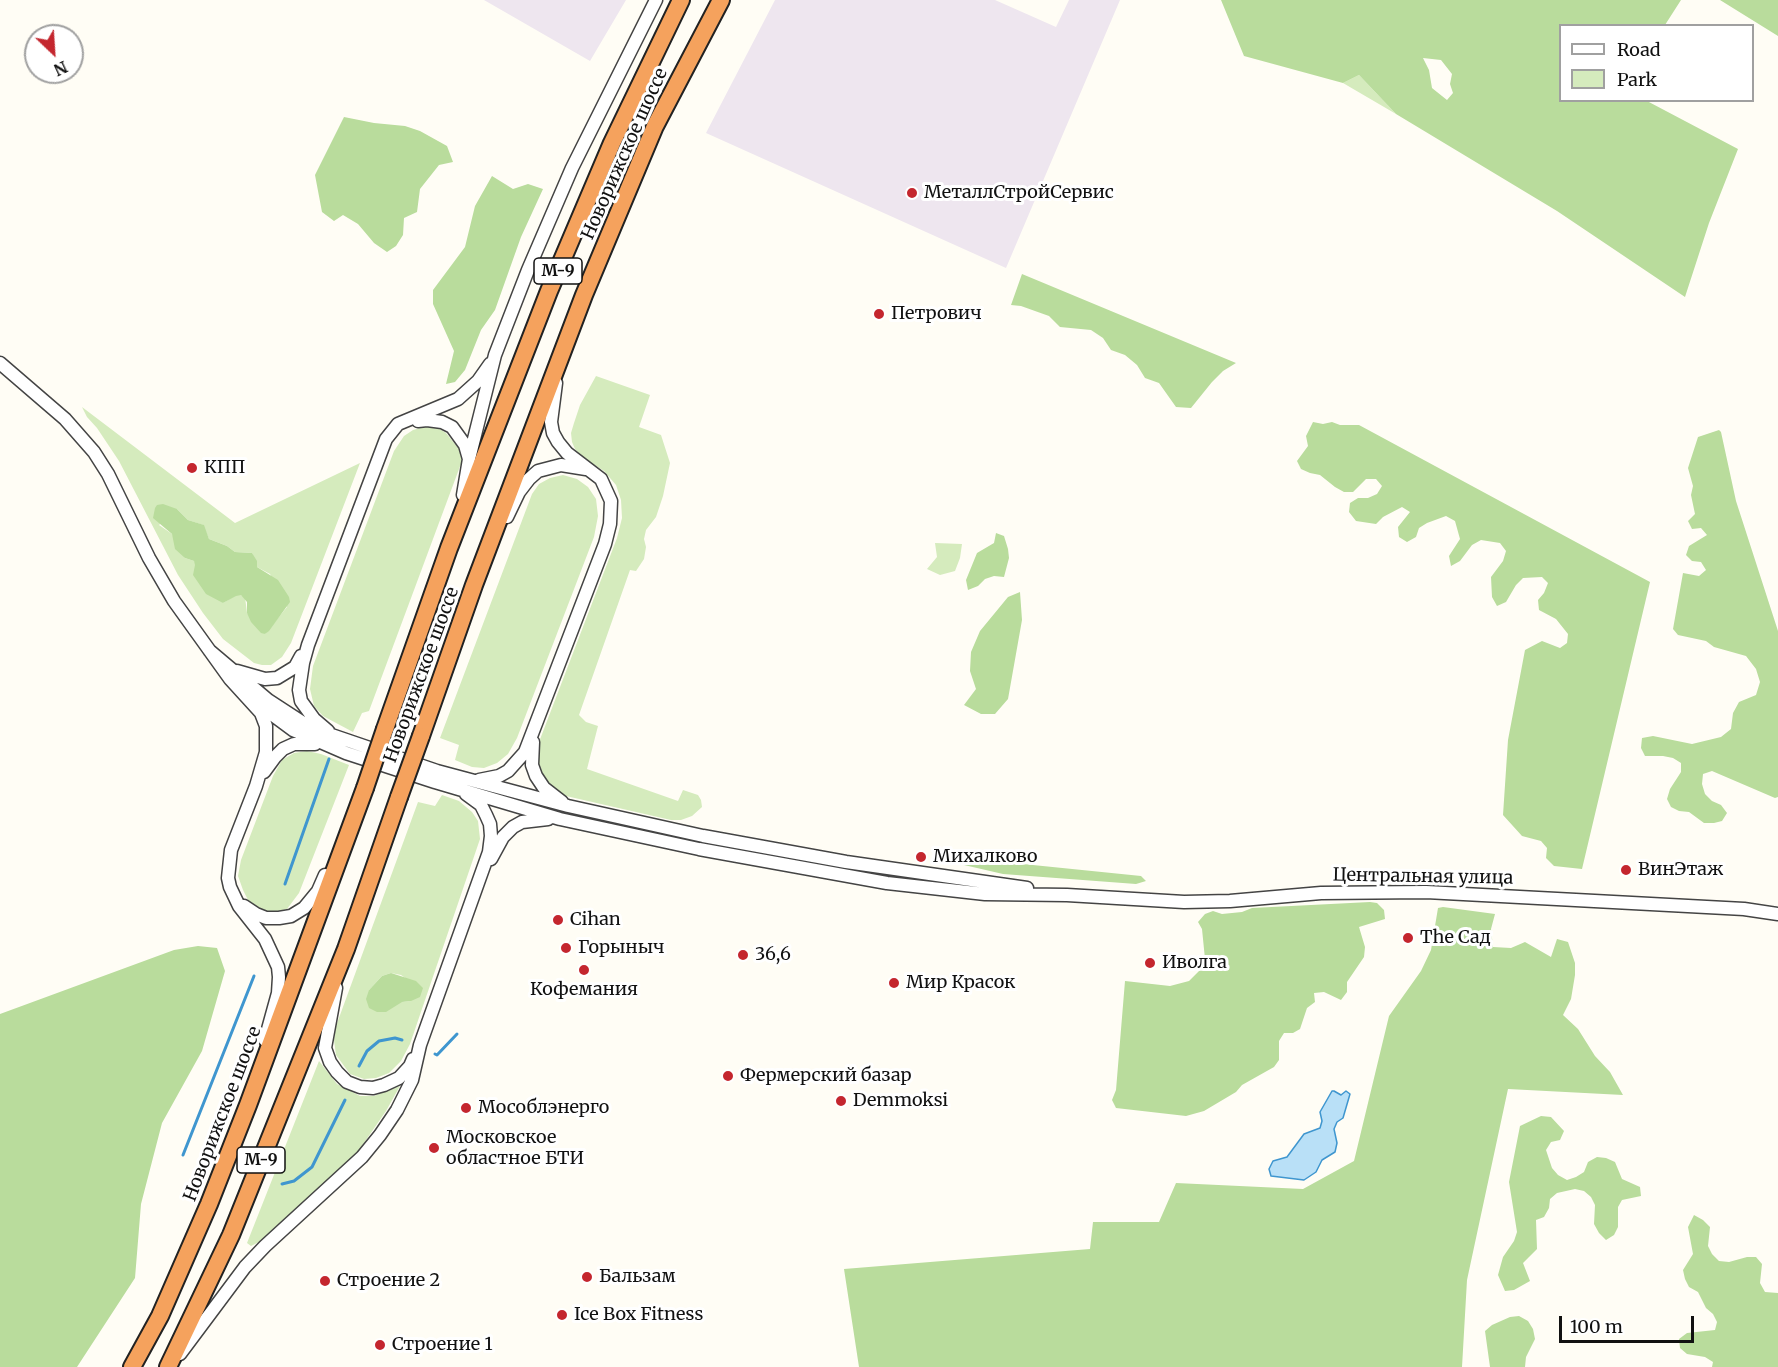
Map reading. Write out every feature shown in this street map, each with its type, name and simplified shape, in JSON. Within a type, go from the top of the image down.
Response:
[{"type":"highway","name":"Новорижское шоссе","points":[[132,1367],[184,1265],[248,1105],[350,831],[448,548],[545,302],[590,195],[681,0]]},
{"type":"highway","name":"Новорижское шоссе","points":[[170,1367],[231,1235],[346,949],[474,585],[584,295],[656,126],[721,0]]},
{"type":"street","points":[[448,548],[466,482],[469,459],[495,355],[528,270],[572,168],[656,0]]},
{"type":"street","points":[[332,742],[301,701],[300,677],[308,645],[386,439],[398,424],[458,399],[478,381],[495,355]]},
{"type":"street","points":[[0,363],[65,419],[94,452],[108,474],[161,581],[190,626],[230,680],[243,693],[293,730],[568,806],[703,836],[846,862],[959,877],[1066,895]]},
{"type":"street","name":"М-9","points":[[475,781],[499,776],[508,771],[525,752],[610,524],[611,501],[607,489],[600,479],[567,453],[553,433],[551,422],[559,364]]},
{"type":"street","points":[[386,439],[414,421],[442,422],[452,427],[460,436],[469,459]]},
{"type":"street","name":"М-9","points":[[474,585],[519,492],[529,479],[538,471],[549,466],[561,465],[589,470]]},
{"type":"street","points":[[234,670],[265,679],[277,678],[295,667],[308,645]]},
{"type":"street","points":[[210,651],[268,700],[332,742],[395,770],[560,819],[699,849],[887,883],[986,894],[1066,895]]},
{"type":"street","name":"М-9","points":[[243,693],[261,713],[266,726],[266,752],[256,786],[231,850],[228,878],[234,897],[272,951],[279,977],[278,993],[248,1105]]},
{"type":"street","name":"М-9","points":[[535,729],[532,765],[536,776],[544,789],[568,806]]},
{"type":"street","name":"М-9","points":[[256,786],[274,757],[283,749],[294,744],[332,742]]},
{"type":"street","name":"М-9","points":[[346,949],[327,1030],[326,1048],[330,1062],[347,1082],[360,1087],[373,1088],[399,1077],[410,1066],[420,1045],[482,876],[489,852],[490,824],[481,805],[462,790]]},
{"type":"street","name":"М-9","points":[[482,876],[503,837],[513,827],[522,822],[560,819]]},
{"type":"street","name":"М-9","points":[[234,897],[246,908],[266,918],[291,916],[304,908],[318,891],[337,849],[350,831]]},
{"type":"street","name":"Центральная улица","points":[[1066,895],[1184,902],[1230,901],[1321,893],[1426,892],[1744,909],[1778,914]]},
{"type":"street","name":"М-9","points":[[170,1367],[245,1267],[362,1157],[380,1135],[412,1080],[420,1045]]},
{"type":"shaded area","points":[[484,0],[626,0],[590,61]]},
{"type":"shaded area","points":[[775,0],[995,0],[1056,27],[1069,0],[1120,0],[1006,268],[706,133]]},
{"type":"green space","points":[[1221,0],[1681,0],[1666,24],[1559,24],[1559,102],[1649,102],[1738,149],[1709,223],[1685,297],[1557,211],[1396,114],[1359,75],[1343,83],[1244,56]],"holes":[[[1423,58],[1441,60],[1452,74],[1450,84],[1453,93],[1447,100],[1432,88],[1429,70]]]},
{"type":"green space","points":[[1720,0],[1778,0],[1778,36]]},
{"type":"green space","points":[[1359,75],[1396,114],[1343,83]]},
{"type":"green space","points":[[344,117],[405,126],[420,131],[447,146],[453,162],[439,165],[420,189],[417,212],[404,218],[403,235],[396,246],[387,252],[374,243],[358,224],[343,215],[334,221],[322,212],[315,175]]},
{"type":"green space","points":[[492,176],[513,189],[528,184],[543,189],[521,237],[495,310],[481,330],[465,370],[455,382],[446,384],[454,351],[433,304],[433,290],[465,247],[475,206]]},
{"type":"green space","points":[[1022,274],[1236,363],[1212,382],[1191,408],[1176,407],[1159,383],[1145,378],[1137,365],[1125,355],[1111,350],[1103,338],[1091,330],[1060,327],[1049,316],[1021,306],[1011,305]]},
{"type":"green space","points":[[596,376],[650,395],[639,427],[661,435],[670,463],[656,517],[646,530],[644,559],[636,571],[630,570],[579,715],[586,722],[598,726],[587,769],[678,801],[683,790],[698,795],[702,807],[692,816],[681,820],[671,820],[566,796],[548,786],[539,771],[537,760],[539,742],[617,538],[622,518],[621,500],[616,485],[604,471],[581,456],[572,442],[571,433],[580,405]]},
{"type":"green space","points":[[82,407],[235,523],[360,463],[291,643],[282,657],[271,665],[254,663],[223,639],[178,575],[119,461]],"holes":[[[177,509],[188,520],[203,525],[209,539],[235,552],[252,553],[257,567],[270,574],[287,607],[265,634],[247,613],[245,597],[236,595],[223,603],[194,561],[185,558],[172,534],[159,525]]]},
{"type":"green space","points":[[1313,422],[1359,425],[1650,582],[1582,869],[1554,866],[1546,858],[1547,848],[1541,841],[1522,836],[1503,815],[1508,740],[1525,650],[1542,641],[1560,648],[1567,643],[1568,634],[1556,619],[1539,610],[1538,600],[1548,583],[1542,577],[1523,578],[1506,602],[1497,606],[1492,597],[1491,577],[1503,561],[1506,551],[1500,543],[1481,540],[1472,545],[1460,561],[1451,566],[1449,556],[1460,539],[1455,521],[1446,516],[1419,528],[1416,537],[1407,542],[1399,537],[1398,527],[1410,512],[1402,507],[1383,517],[1376,524],[1356,521],[1349,512],[1350,503],[1358,498],[1368,498],[1377,494],[1382,486],[1376,479],[1366,479],[1353,492],[1344,492],[1320,475],[1301,469],[1297,461],[1308,446],[1306,436]]},
{"type":"green space","points":[[427,426],[438,428],[446,433],[459,449],[462,461],[369,711],[362,713],[353,732],[323,716],[314,706],[310,689],[313,666],[394,451],[404,436],[413,430]]},
{"type":"green space","points":[[1719,430],[1736,501],[1778,631],[1778,797],[1775,798],[1712,771],[1703,774],[1702,784],[1705,794],[1712,801],[1721,805],[1727,813],[1722,821],[1704,823],[1689,812],[1671,807],[1667,799],[1670,789],[1681,772],[1681,763],[1663,756],[1645,756],[1641,748],[1642,738],[1653,736],[1692,744],[1721,737],[1731,729],[1733,713],[1739,702],[1756,695],[1760,682],[1756,669],[1746,656],[1714,647],[1706,641],[1678,635],[1673,629],[1683,573],[1699,576],[1706,570],[1701,562],[1692,561],[1686,555],[1689,546],[1707,535],[1701,528],[1692,529],[1688,521],[1695,514],[1691,495],[1693,486],[1688,468],[1698,437]]},
{"type":"green space","points":[[563,475],[577,479],[588,487],[596,499],[598,516],[594,537],[517,738],[508,754],[497,763],[484,768],[472,767],[455,760],[459,745],[440,738],[532,494],[539,484]]},
{"type":"green space","points":[[163,504],[177,509],[188,520],[204,525],[209,539],[235,552],[252,553],[257,561],[257,567],[278,580],[290,602],[269,631],[265,634],[261,633],[251,622],[247,613],[247,602],[241,595],[223,603],[206,594],[193,575],[194,561],[185,558],[175,549],[172,534],[153,518],[157,505]]},
{"type":"green space","points":[[996,533],[1004,536],[1008,549],[1009,558],[1004,577],[994,576],[985,579],[978,586],[968,590],[966,580],[977,553],[994,543]]},
{"type":"green space","points":[[935,543],[962,544],[955,571],[940,575],[927,569],[937,557]]},
{"type":"green space","points":[[1020,592],[1022,620],[1008,699],[995,714],[981,714],[964,705],[976,689],[970,671],[971,652],[980,631],[1008,597]]},
{"type":"green space","points":[[307,751],[349,765],[299,893],[287,909],[275,912],[260,910],[249,902],[243,890],[238,876],[241,860],[273,776],[282,760],[294,753]]},
{"type":"green space","points":[[442,795],[459,801],[472,812],[478,821],[480,839],[410,1044],[401,1061],[389,1073],[376,1078],[364,1079],[350,1074],[336,1055],[334,1040],[336,1026],[418,802],[435,806]],"holes":[[[391,973],[401,975],[408,980],[411,1001],[402,1002],[369,990],[382,976]]]},
{"type":"green space","points":[[964,858],[1141,876],[1146,881],[1136,884],[1003,874],[964,865]]},
{"type":"green space","points":[[1377,903],[1384,910],[1385,919],[1359,927],[1365,947],[1364,957],[1347,982],[1347,992],[1341,1000],[1324,992],[1314,993],[1315,1002],[1307,1008],[1300,1029],[1293,1033],[1284,1033],[1279,1041],[1279,1060],[1274,1067],[1204,1111],[1186,1116],[1116,1108],[1112,1100],[1116,1090],[1125,981],[1170,986],[1189,981],[1202,968],[1205,959],[1202,929],[1198,922],[1205,914],[1213,911],[1222,914],[1242,912],[1252,908]]},
{"type":"green space","points":[[1438,908],[1495,914],[1491,929],[1493,947],[1511,948],[1525,942],[1551,957],[1557,939],[1568,942],[1575,963],[1575,975],[1571,999],[1563,1015],[1578,1029],[1595,1056],[1610,1072],[1623,1095],[1508,1089],[1467,1280],[1462,1367],[859,1367],[844,1269],[1090,1249],[1093,1222],[1159,1222],[1176,1183],[1303,1189],[1354,1161],[1389,1016],[1421,971],[1431,950]]},
{"type":"green space","points":[[198,946],[217,948],[225,971],[202,1051],[162,1123],[141,1204],[135,1278],[77,1367],[0,1367],[0,1014],[174,950]]},
{"type":"green space","points":[[391,973],[416,981],[423,988],[420,997],[402,1002],[386,1012],[377,1012],[369,1008],[366,999],[369,990],[382,976]]},
{"type":"green space","points":[[319,1061],[337,1084],[360,1096],[374,1096],[400,1086],[357,1153],[259,1242],[251,1246],[247,1243]]},
{"type":"green space","points":[[1541,1116],[1551,1117],[1564,1131],[1560,1140],[1551,1142],[1546,1150],[1552,1168],[1558,1175],[1567,1180],[1576,1177],[1584,1172],[1588,1162],[1597,1157],[1606,1158],[1615,1162],[1622,1179],[1640,1187],[1641,1196],[1622,1200],[1618,1207],[1618,1227],[1614,1235],[1606,1240],[1594,1224],[1595,1205],[1591,1197],[1584,1191],[1575,1189],[1557,1193],[1550,1199],[1549,1208],[1544,1217],[1536,1220],[1537,1249],[1523,1263],[1530,1281],[1514,1290],[1505,1291],[1498,1275],[1503,1257],[1517,1232],[1509,1182],[1520,1126]]},
{"type":"green space","points":[[1694,1215],[1710,1227],[1708,1246],[1719,1261],[1729,1262],[1756,1257],[1762,1264],[1760,1283],[1765,1292],[1778,1293],[1778,1367],[1712,1367],[1713,1362],[1705,1357],[1687,1354],[1680,1348],[1679,1339],[1687,1333],[1715,1330],[1717,1322],[1706,1308],[1698,1292],[1689,1287],[1683,1270],[1693,1254],[1688,1227]]},
{"type":"green space","points":[[1519,1316],[1528,1321],[1535,1339],[1526,1357],[1525,1367],[1490,1367],[1485,1331],[1492,1325],[1510,1317]]},
{"type":"water","points":[[1332,1091],[1341,1095],[1346,1091],[1350,1094],[1343,1118],[1337,1122],[1334,1129],[1337,1143],[1335,1152],[1322,1160],[1316,1172],[1304,1180],[1271,1176],[1269,1169],[1273,1161],[1287,1157],[1304,1134],[1320,1128],[1322,1121],[1320,1112]]},
{"type":"waterway","points":[[285,884],[329,759]]},
{"type":"waterway","points":[[183,1155],[254,976]]},
{"type":"waterway","points":[[435,1054],[437,1055],[457,1034]]},
{"type":"waterway","points":[[359,1066],[367,1051],[379,1041],[395,1038],[402,1040]]},
{"type":"waterway","points":[[282,1184],[294,1181],[312,1167],[345,1100]]},
{"type":"place","name":"МеталлСтройСервис","points":[[912,193]]},
{"type":"place","name":"Петрович","points":[[879,314]]},
{"type":"place","name":"КПП","points":[[192,468]]},
{"type":"place","name":"Михалково","points":[[921,857]]},
{"type":"place","name":"ВинЭтаж","points":[[1626,870]]},
{"type":"place","name":"Cihan","points":[[558,920]]},
{"type":"place","name":"The Сад","points":[[1408,938]]},
{"type":"place","name":"Горыныч","points":[[566,948]]},
{"type":"place","name":"36,6","points":[[743,955]]},
{"type":"place","name":"Иволга","points":[[1150,963]]},
{"type":"place","name":"Кофемания","points":[[584,970]]},
{"type":"place","name":"Мир Красок","points":[[894,983]]},
{"type":"place","name":"Фермерский базар","points":[[728,1076]]},
{"type":"place","name":"Demmoksi","points":[[841,1101]]},
{"type":"place","name":"Мособлэнерго","points":[[466,1108]]},
{"type":"place","name":"Московское областное БТИ","points":[[434,1148]]},
{"type":"place","name":"Бальзам","points":[[587,1277]]},
{"type":"place","name":"Строение 2","points":[[325,1281]]},
{"type":"place","name":"Ice Box Fitness","points":[[562,1315]]},
{"type":"place","name":"Строение 1","points":[[380,1345]]}]
